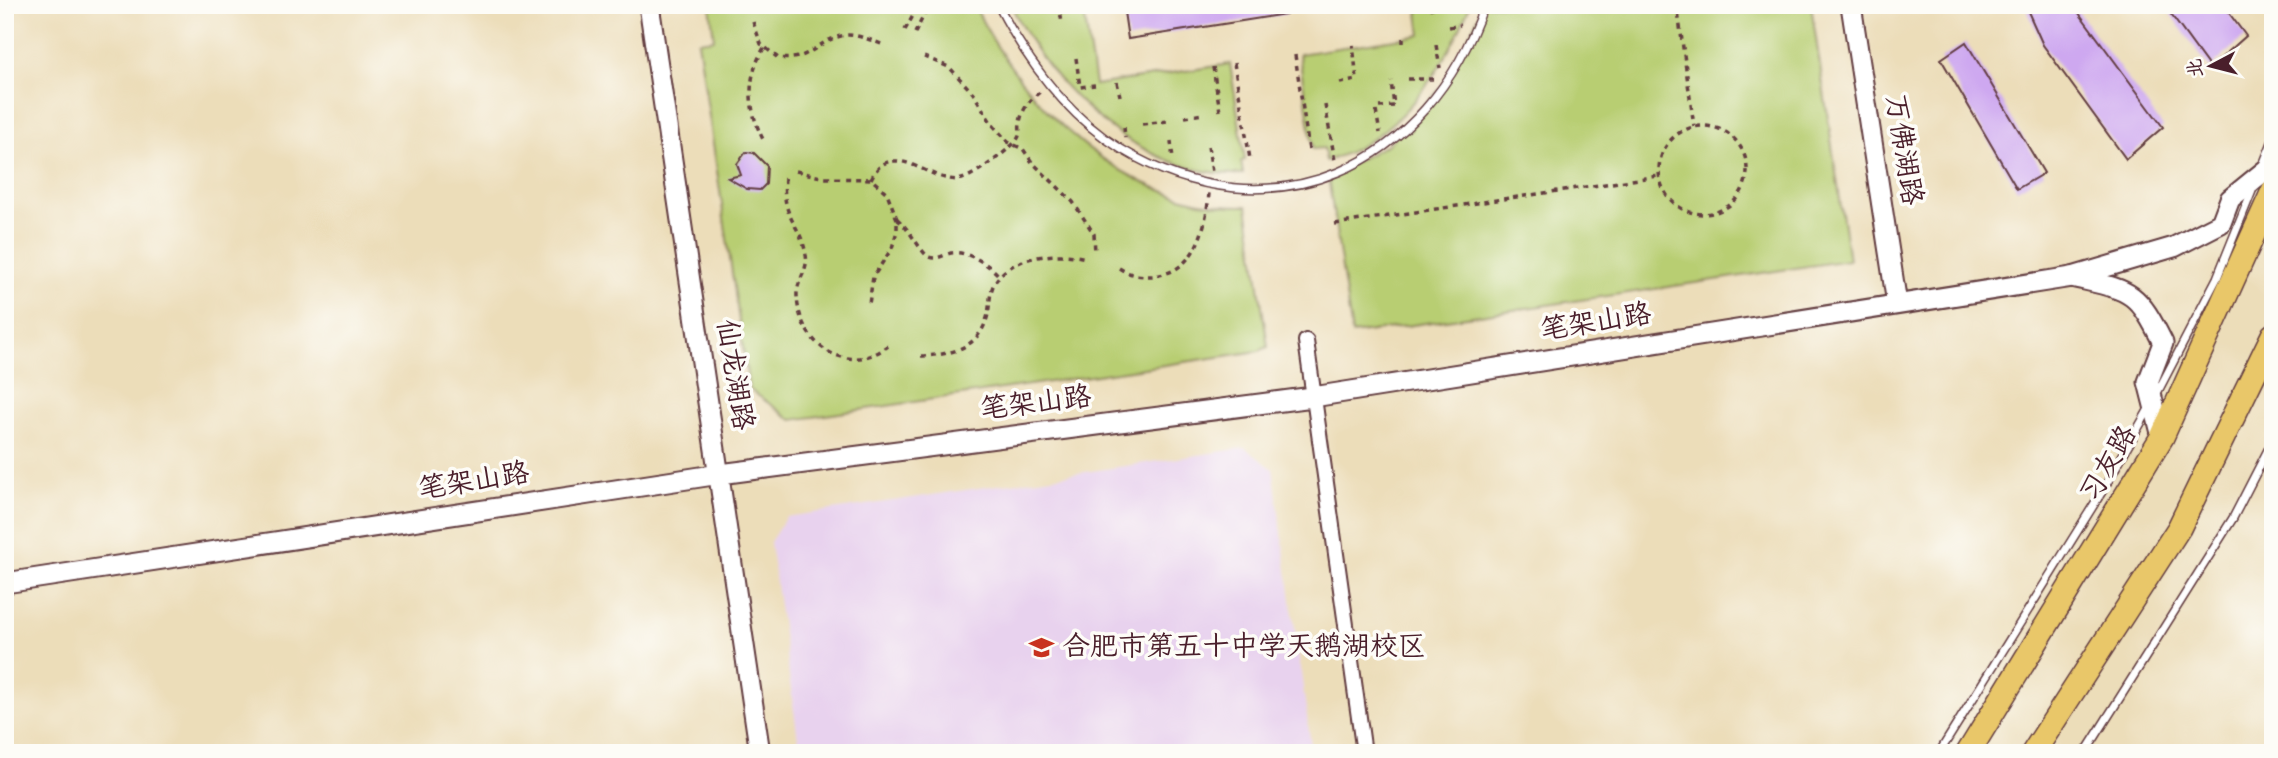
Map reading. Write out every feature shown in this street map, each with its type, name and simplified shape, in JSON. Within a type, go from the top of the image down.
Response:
[{"type":"main road","name":"习友路","points":[[1968,753],[2162,436],[2268,177]]},
{"type":"main road","points":[[2033,753],[2179,528],[2273,335]]},
{"type":"street","name":"仙龙湖路","points":[[649,5],[760,753]]},
{"type":"street","name":"万佛湖路","points":[[1852,5],[1897,304]]},
{"type":"street","name":"笔架山路","points":[[5,583],[720,474],[1313,397],[2073,276],[2174,247],[2221,223],[2230,199],[2268,177]]},
{"type":"street","points":[[2073,276],[2130,293],[2147,310],[2163,343],[2148,382],[2162,436]]},
{"type":"street","points":[[1306,341],[1363,753]]},
{"type":"lane","points":[[998,5],[1013,35],[1049,86],[1087,123],[1120,148],[1169,173],[1210,187],[1234,190],[1283,186],[1341,173],[1388,144],[1416,120],[1446,83],[1476,29],[1484,5]]},
{"type":"lane","points":[[1939,753],[2103,491],[2153,401],[2268,177],[2273,140]]},
{"type":"lane","points":[[2085,753],[2234,519],[2273,440]]},
{"type":"path","points":[[905,30],[919,5]]},
{"type":"path","points":[[908,25],[916,30],[929,5]]},
{"type":"path","points":[[1059,5],[1062,23]]},
{"type":"path","points":[[1431,5],[1432,13]]},
{"type":"path","points":[[1600,5],[1601,11],[1638,5]]},
{"type":"path","points":[[1677,5],[1695,126]]},
{"type":"path","points":[[753,22],[764,48],[778,58],[790,60],[814,52],[838,36],[858,36],[885,45]]},
{"type":"path","points":[[1403,38],[1404,47]]},
{"type":"path","points":[[1340,83],[1357,80],[1353,45]]},
{"type":"path","points":[[764,48],[753,70],[750,99],[755,122],[765,143]]},
{"type":"path","points":[[1295,55],[1309,150]]},
{"type":"path","points":[[924,57],[949,67],[973,93],[992,124],[1013,144],[1023,149],[1032,162],[1083,214],[1094,234],[1095,253]]},
{"type":"path","points":[[1076,58],[1080,87],[1095,85]]},
{"type":"path","points":[[1234,64],[1250,159]]},
{"type":"path","points":[[1213,67],[1220,111]]},
{"type":"path","points":[[1408,79],[1427,76],[1446,83]]},
{"type":"path","points":[[1388,144],[1380,132],[1378,109],[1394,106],[1391,81]]},
{"type":"path","points":[[1118,82],[1119,96]]},
{"type":"path","points":[[871,179],[885,164],[895,161],[916,165],[944,180],[975,174],[1018,139],[1024,108],[1049,86]]},
{"type":"path","points":[[1325,105],[1334,159],[1341,173]]},
{"type":"path","points":[[1185,117],[1203,114]]},
{"type":"path","points":[[1142,124],[1168,121]]},
{"type":"path","points":[[1706,125],[1727,133],[1742,150],[1746,172],[1739,194],[1732,203],[1711,213],[1688,211],[1669,198],[1659,176],[1661,154],[1667,144],[1674,136],[1695,126],[1706,125]]},
{"type":"path","points":[[1119,268],[1129,274],[1155,276],[1170,273],[1191,258],[1204,222],[1210,187],[1212,172],[1208,146]]},
{"type":"path","points":[[796,171],[825,178],[871,179],[887,193],[897,219],[892,248],[873,277],[869,304]]},
{"type":"path","points":[[1335,224],[1659,176]]},
{"type":"path","points":[[785,178],[784,204],[807,255],[807,265],[798,287],[799,309],[816,342],[832,355],[847,358],[876,356],[888,346]]},
{"type":"path","points":[[897,219],[909,228],[923,253],[930,257],[960,253],[991,267],[1000,277]]},
{"type":"path","points":[[921,356],[958,351],[977,337],[987,319],[992,291],[1000,277],[1037,257],[1061,254],[1086,258]]},
{"type":"shaded area","name":"合肥市第五十中学天鹅湖校区","points":[[1245,448],[1273,469],[1312,753],[800,753],[770,542],[786,517]]},
{"type":"green space","points":[[710,5],[974,5],[995,43],[1021,80],[1051,114],[1084,145],[1121,171],[1161,190],[1203,202],[1247,206],[1268,347],[1259,351],[792,420],[749,389],[698,41],[714,39]]},
{"type":"green space","points":[[1011,5],[1083,5],[1095,85],[1230,64],[1245,160],[1241,161],[1243,174],[1206,171],[1170,161],[1136,145],[1104,123],[1075,97],[1050,68],[1028,37]]},
{"type":"green space","points":[[1417,5],[1470,5],[1447,54],[1415,100],[1375,137],[1352,151],[1326,161],[1324,148],[1313,149],[1299,54],[1421,35]]},
{"type":"green space","points":[[1484,5],[1811,5],[1849,260],[1352,334],[1328,177],[1388,144],[1446,83]]},
{"type":"building","points":[[1123,5],[1285,5],[1286,14],[1128,39]]},
{"type":"building","points":[[2025,5],[2073,5],[2163,127],[2126,159],[2043,45]]},
{"type":"building","points":[[2164,5],[2223,5],[2246,36],[2210,68]]},
{"type":"building","points":[[1966,42],[2044,173],[2017,189],[1941,59]]},
{"type":"building","points":[[746,152],[754,153],[767,166],[766,184],[760,190],[747,189],[728,178],[741,175],[737,164]]},
{"type":"place","name":"合肥市第五十中学天鹅湖校区","points":[[1042,648]]}]
